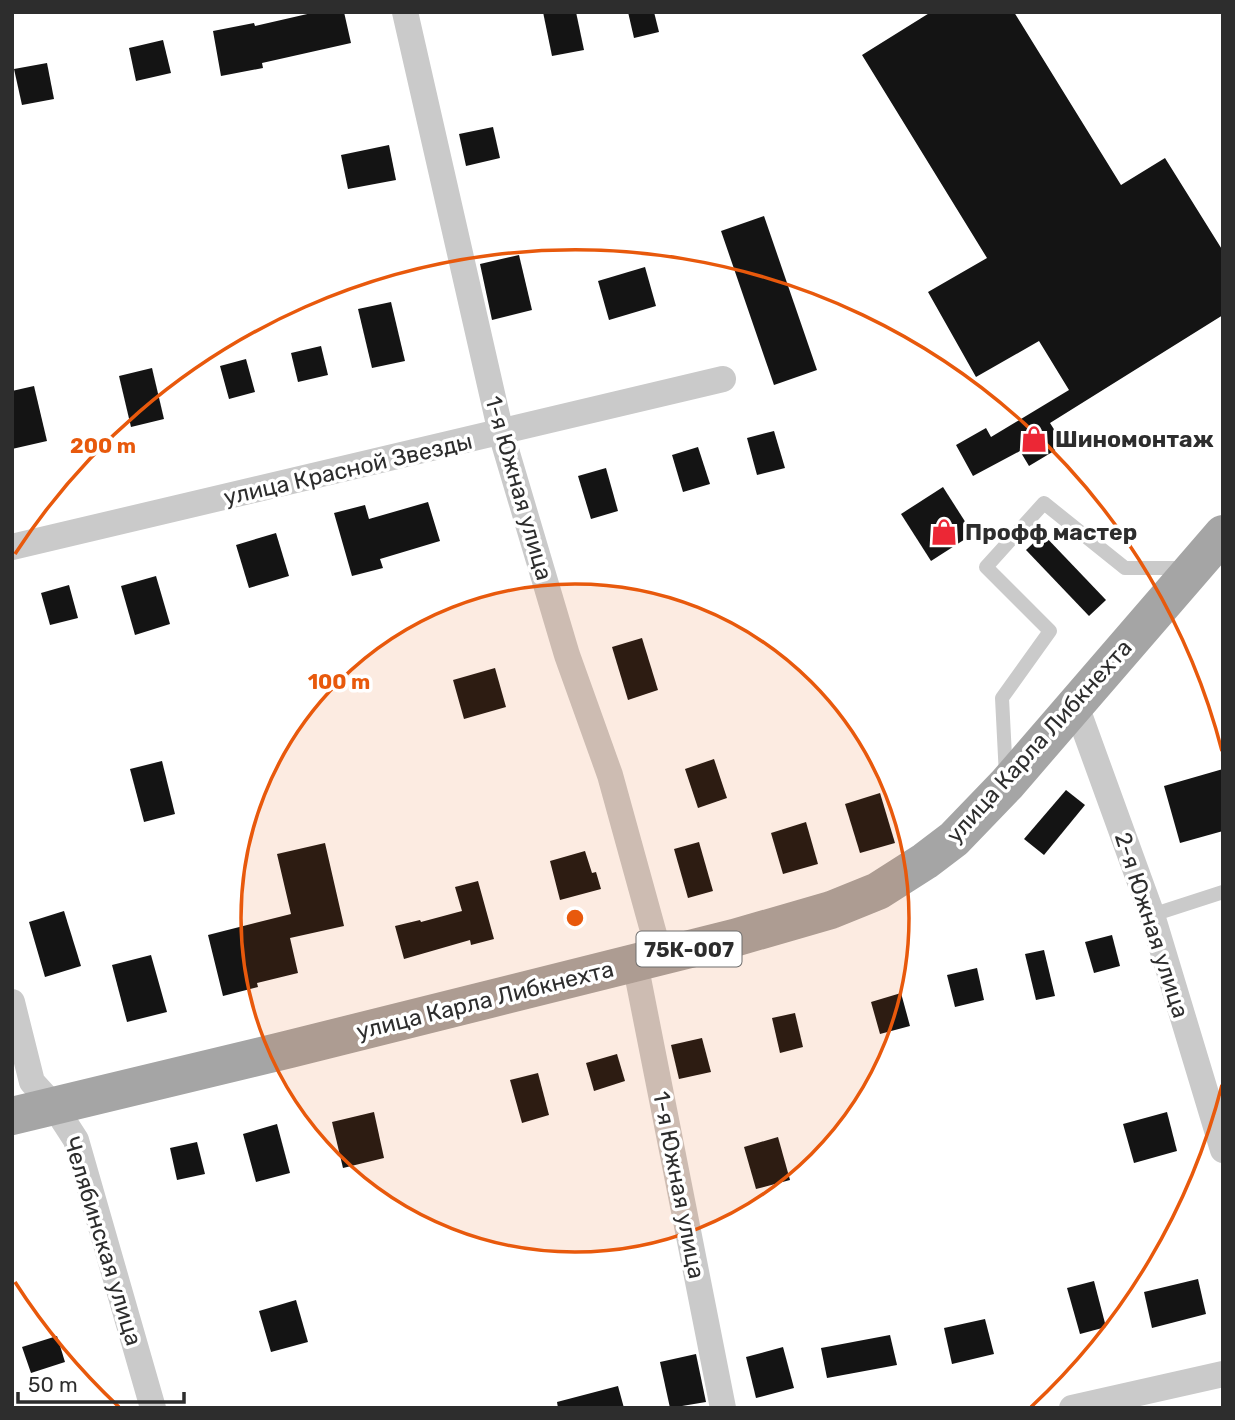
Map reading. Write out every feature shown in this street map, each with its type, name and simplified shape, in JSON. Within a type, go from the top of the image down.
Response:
[{"type":"main road","name":"улица Карла Либкнехта","points":[[12,1115],[647,960],[831,910],[878,891],[954,839],[1007,784],[1223,534]]},
{"type":"street","name":"1-я Южная улица","points":[[405,12],[501,433],[568,655],[610,775],[647,960],[723,1408]]},
{"type":"street","name":"улица Красной Звезды","points":[[12,547],[723,379]]},
{"type":"street","name":"2-я Южная улица","points":[[1075,703],[1152,915],[1223,1150]]},
{"type":"street","name":"Челябинская улица","points":[[12,1002],[32,1082],[54,1106],[76,1140],[153,1408]]},
{"type":"street","points":[[1072,1408],[1223,1374]]},
{"type":"lane","points":[[1007,784],[1002,698],[1050,631],[986,567],[1044,503],[1125,568],[1194,568]]},
{"type":"lane","points":[[1152,915],[1223,892]]},
{"type":"building","points":[[316,12],[344,12],[351,43],[262,63],[263,68],[221,76],[213,31],[254,23],[255,26]]},
{"type":"building","points":[[543,12],[576,12],[584,50],[552,56]]},
{"type":"building","points":[[628,12],[654,12],[659,32],[634,38]]},
{"type":"building","points":[[931,12],[1014,12],[1121,185],[1165,158],[1223,251],[1223,315],[1050,423],[1064,445],[1029,466],[1020,451],[973,476],[956,445],[986,428],[991,437],[1069,390],[1039,341],[976,377],[928,292],[987,258],[862,55]]},
{"type":"building","points":[[163,40],[171,73],[136,81],[129,48]]},
{"type":"building","points":[[47,63],[54,99],[22,105],[14,69]]},
{"type":"building","points":[[493,127],[500,158],[466,166],[459,134]]},
{"type":"building","points":[[389,145],[396,180],[348,189],[341,155]]},
{"type":"building","points":[[764,216],[817,370],[774,385],[721,231]]},
{"type":"building","points":[[519,255],[532,310],[492,320],[480,264]]},
{"type":"building","points":[[645,267],[656,306],[609,320],[598,281]]},
{"type":"building","points":[[391,302],[405,361],[372,368],[358,309]]},
{"type":"building","points":[[321,346],[328,375],[298,382],[291,353]]},
{"type":"building","points":[[246,359],[255,392],[229,399],[220,366]]},
{"type":"building","points":[[152,368],[164,419],[131,427],[119,376]]},
{"type":"building","points":[[34,386],[47,441],[12,449],[12,391]]},
{"type":"building","points":[[774,431],[785,468],[757,475],[747,438]]},
{"type":"building","points":[[698,447],[710,484],[683,492],[672,455]]},
{"type":"building","points":[[606,468],[618,511],[591,519],[578,476]]},
{"type":"building","points":[[943,487],[973,534],[931,561],[901,514]]},
{"type":"building","points":[[428,502],[440,541],[380,559],[383,568],[352,576],[334,513],[365,505],[369,519]]},
{"type":"building","points":[[276,533],[289,576],[249,588],[236,545]]},
{"type":"building","points":[[1043,534],[1106,600],[1089,616],[1026,550]]},
{"type":"building","points":[[156,576],[170,624],[135,635],[121,586]]},
{"type":"building","points":[[69,585],[78,618],[50,625],[41,593]]},
{"type":"building","points":[[642,638],[658,690],[628,700],[612,647]]},
{"type":"building","points":[[495,668],[506,707],[464,719],[453,680]]},
{"type":"building","points":[[714,759],[727,798],[698,808],[685,769]]},
{"type":"building","points":[[162,761],[175,814],[144,822],[130,769]]},
{"type":"building","points":[[1223,769],[1223,831],[1180,843],[1164,786]]},
{"type":"building","points":[[1066,790],[1085,805],[1044,855],[1024,839]]},
{"type":"building","points":[[880,793],[895,843],[860,853],[845,804]]},
{"type":"building","points":[[806,822],[818,864],[783,874],[771,833]]},
{"type":"building","points":[[699,842],[713,891],[688,898],[674,849]]},
{"type":"building","points":[[325,843],[344,926],[290,938],[298,973],[257,983],[258,987],[223,996],[208,935],[291,914],[277,854]]},
{"type":"building","points":[[585,851],[601,889],[560,900],[550,861]]},
{"type":"building","points":[[478,881],[494,939],[471,945],[470,940],[404,959],[395,926],[462,911],[455,887]]},
{"type":"building","points":[[64,911],[81,966],[45,977],[29,922]]},
{"type":"building","points":[[1112,935],[1120,966],[1094,973],[1085,942]]},
{"type":"building","points":[[1044,950],[1055,996],[1036,1000],[1025,954]]},
{"type":"building","points":[[151,955],[167,1012],[127,1022],[112,965]]},
{"type":"building","points":[[977,968],[984,1000],[955,1007],[947,975]]},
{"type":"building","points":[[901,993],[910,1026],[880,1034],[871,1002]]},
{"type":"building","points":[[795,1013],[803,1047],[780,1053],[772,1018]]},
{"type":"building","points":[[702,1038],[711,1072],[679,1079],[671,1045]]},
{"type":"building","points":[[617,1054],[625,1081],[594,1091],[586,1063]]},
{"type":"building","points":[[538,1073],[549,1115],[522,1123],[510,1080]]},
{"type":"building","points":[[374,1112],[384,1158],[343,1168],[332,1122]]},
{"type":"building","points":[[1167,1112],[1177,1151],[1134,1163],[1123,1124]]},
{"type":"building","points":[[277,1124],[290,1173],[256,1182],[243,1134]]},
{"type":"building","points":[[778,1137],[790,1180],[756,1189],[744,1147]]},
{"type":"building","points":[[197,1142],[205,1174],[177,1180],[170,1148]]},
{"type":"building","points":[[1198,1279],[1206,1314],[1152,1328],[1144,1292]]},
{"type":"building","points":[[1094,1281],[1106,1327],[1080,1334],[1067,1288]]},
{"type":"building","points":[[296,1300],[308,1342],[271,1352],[259,1311]]},
{"type":"building","points":[[985,1319],[994,1354],[952,1364],[944,1328]]},
{"type":"building","points":[[890,1335],[897,1365],[827,1378],[821,1348]]},
{"type":"building","points":[[57,1336],[65,1362],[31,1373],[22,1347]]},
{"type":"building","points":[[783,1347],[794,1388],[756,1398],[746,1357]]},
{"type":"building","points":[[696,1354],[706,1402],[670,1408],[660,1362]]},
{"type":"building","points":[[618,1386],[624,1408],[558,1408],[557,1402]]},
{"type":"place","name":"Шиномонтаж","points":[[1034,439]]},
{"type":"place","name":"Профф мастер","points":[[944,532]]}]
